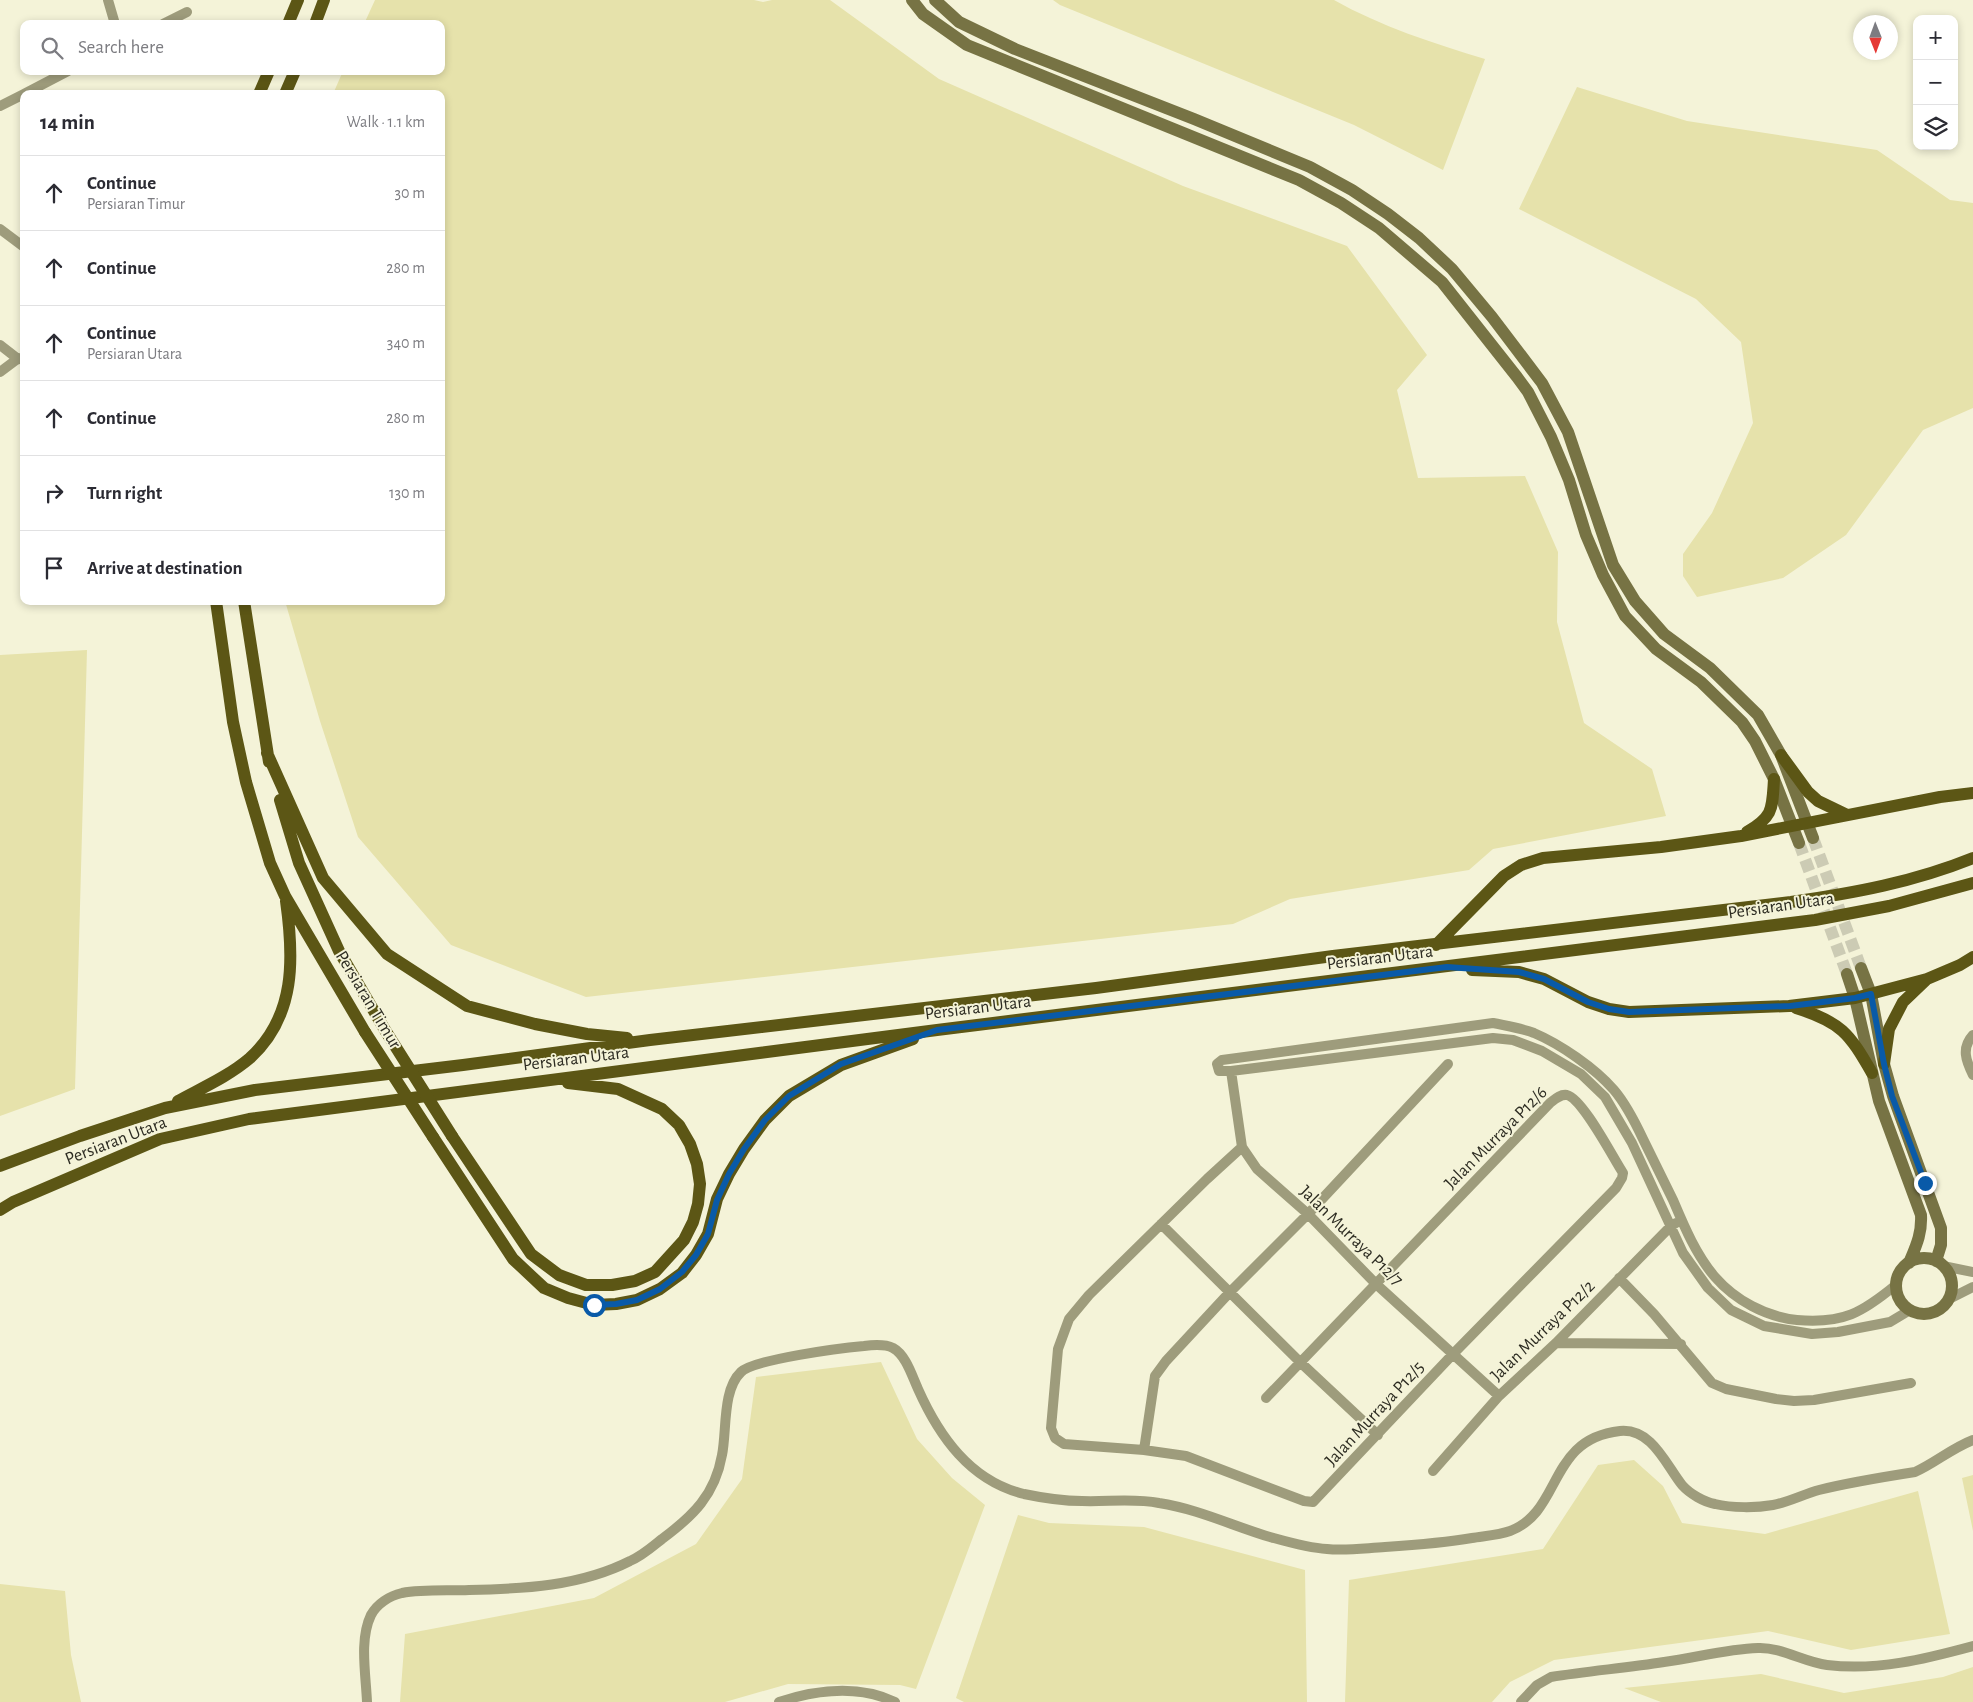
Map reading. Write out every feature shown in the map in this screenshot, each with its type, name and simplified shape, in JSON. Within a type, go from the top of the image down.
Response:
[{"type":"main road","points":[[290,20],[298,0]]},
{"type":"main road","points":[[316,20],[324,0]]},
{"type":"main road","points":[[261,90],[267,75]]},
{"type":"main road","points":[[287,90],[293,75]]},
{"type":"main road","name":"Persiaran Timur","points":[[217,605],[233,722],[246,782],[270,862],[285,896],[365,1032],[513,1259],[544,1288],[568,1298],[594,1305],[616,1304],[637,1300],[660,1289],[682,1272],[696,1255],[708,1234],[717,1200],[734,1166],[765,1120],[789,1096],[841,1064],[937,1030]]},
{"type":"main road","name":"Persiaran Timur","points":[[245,605],[267,754],[299,863],[339,951],[385,1030],[452,1136],[531,1254],[559,1275],[586,1285],[612,1285],[635,1282],[655,1272],[684,1240],[693,1222],[698,1204],[700,1184],[697,1164],[690,1144],[679,1125],[662,1108],[618,1089],[542,1081]]},
{"type":"main road","points":[[267,754],[323,878],[387,954],[467,1006],[553,1028],[650,1040]]},
{"type":"main road","points":[[1782,755],[1808,792],[1818,801],[1847,815]]},
{"type":"main road","points":[[1741,836],[1763,822],[1769,814],[1773,804],[1774,779]]},
{"type":"main road","points":[[1436,945],[1504,876],[1521,865],[1542,858],[1741,836],[1940,797],[1973,793]]},
{"type":"main road","name":"Persiaran Utara","points":[[0,1166],[89,1133],[165,1108],[255,1090],[650,1040],[1096,988],[1334,956],[1683,916],[1860,892],[1912,879],[1973,858]]},
{"type":"main road","name":"Persiaran Utara","points":[[0,1210],[39,1191],[160,1139],[249,1120],[937,1030],[1815,920],[1889,906],[1973,883]]},
{"type":"main road","points":[[165,1108],[225,1076],[250,1057],[267,1037],[282,1013],[289,990],[291,967],[285,896]]},
{"type":"main road","points":[[1447,967],[1519,972],[1544,979],[1588,1002],[1609,1009],[1629,1012],[1790,1006],[1855,998],[1927,978],[1960,965],[1973,957]]},
{"type":"main road","points":[[1884,1064],[1889,1029],[1903,1002],[1927,978]]},
{"type":"main road","points":[[1790,1006],[1818,1015],[1838,1026],[1854,1042],[1872,1073]]},
{"type":"street","points":[[108,0],[114,20]]},
{"type":"street","points":[[912,0],[923,14],[967,45],[1299,180],[1341,203],[1379,228],[1442,282],[1528,392],[1551,437],[1569,480],[1586,535],[1625,616],[1656,649],[1701,682],[1742,722],[1755,741],[1774,779],[1799,843]]},
{"type":"street","points":[[935,0],[959,22],[1015,49],[1310,167],[1352,190],[1420,238],[1458,276],[1492,317],[1542,384],[1568,432],[1614,565],[1635,601],[1664,634],[1710,668],[1758,715],[1782,755],[1813,838]]},
{"type":"street","points":[[171,20],[187,12]]},
{"type":"street","points":[[32,90],[60,75]]},
{"type":"street","points":[[0,106],[20,96]]},
{"type":"street","points":[[0,229],[20,244]]},
{"type":"street","points":[[0,345],[20,357]]},
{"type":"street","points":[[0,372],[20,359]]},
{"type":"street","points":[[1847,974],[1855,998],[1872,1073],[1887,1124],[1921,1215],[1922,1228],[1920,1238],[1909,1263],[1900,1272],[1896,1284],[1900,1299],[1910,1310],[1927,1314],[1944,1306],[1949,1299],[1952,1285],[1948,1272],[1940,1264],[1940,1228],[1892,1096],[1871,994],[1861,968]]},
{"type":"street","points":[[1896,1284],[1862,1310],[1842,1318],[1811,1321],[1771,1315],[1740,1299],[1715,1277],[1694,1247],[1630,1114],[1614,1090],[1572,1055],[1551,1042],[1519,1028],[1493,1023],[1218,1061],[1217,1068],[1219,1072],[1493,1038],[1513,1040],[1529,1046],[1581,1074],[1605,1097],[1632,1144],[1683,1253],[1708,1288],[1731,1310],[1764,1326],[1812,1334],[1838,1332],[1890,1322],[1910,1310]]},
{"type":"street","points":[[1973,1035],[1968,1040],[1965,1049],[1965,1057],[1973,1075]]},
{"type":"street","points":[[1242,1147],[1160,1224],[1089,1295],[1070,1319],[1058,1348],[1051,1428],[1055,1438],[1064,1444],[1144,1450],[1155,1376],[1166,1361],[1230,1292],[1308,1214],[1448,1064]]},
{"type":"street","name":"Jalan Murraya P12/7","points":[[1231,1071],[1242,1147],[1257,1169],[1308,1214],[1376,1284],[1499,1396]]},
{"type":"street","name":"Jalan Murraya P12/6","points":[[1376,1284],[1550,1103],[1560,1096],[1567,1095],[1574,1099],[1601,1133],[1609,1152],[1623,1172],[1622,1178],[1616,1188],[1454,1353]]},
{"type":"street","name":"Jalan Murraya P12/2","points":[[1433,1470],[1499,1396],[1556,1343],[1671,1226],[1682,1220]]},
{"type":"street","points":[[1160,1224],[1300,1362],[1378,1435]]},
{"type":"street","points":[[1909,1263],[1922,1259],[1973,1272]]},
{"type":"street","points":[[1619,1278],[1681,1344],[1712,1383],[1726,1389],[1794,1401],[1814,1400],[1911,1383]]},
{"type":"street","points":[[1266,1398],[1376,1284]]},
{"type":"street","points":[[1949,1299],[1973,1287]]},
{"type":"street","points":[[1556,1343],[1681,1344]]},
{"type":"street","points":[[367,1702],[365,1649],[367,1629],[372,1614],[386,1599],[400,1594],[495,1590],[556,1585],[585,1579],[635,1560],[681,1525],[702,1505],[714,1484],[722,1458],[728,1398],[741,1372],[760,1362],[868,1345],[892,1348],[901,1355],[926,1407],[956,1453],[973,1470],[994,1482],[1019,1493],[1082,1501],[1152,1501],[1184,1507],[1272,1538],[1327,1549],[1440,1544],[1510,1531],[1525,1523],[1539,1510],[1564,1464],[1584,1442],[1613,1432],[1629,1430],[1645,1438],[1664,1457],[1686,1490],[1711,1504],[1740,1507],[1772,1505],[1820,1490],[1915,1472],[1928,1466],[1955,1447],[1973,1440]]},
{"type":"street","name":"Jalan Murraya P12/5","points":[[1144,1450],[1186,1456],[1304,1501],[1313,1502],[1454,1353]]},
{"type":"street","points":[[1521,1702],[1537,1685],[1551,1677],[1662,1663],[1744,1649],[1772,1649],[1825,1665],[1852,1667],[1924,1660],[1973,1646]]},
{"type":"street","points":[[779,1702],[796,1696],[848,1690],[871,1693],[895,1702]]},
{"type":"shaded area","points":[[375,0],[754,0],[763,2],[772,0],[830,0],[939,79],[1183,186],[1347,246],[1427,355],[1397,390],[1418,478],[1525,476],[1558,552],[1557,622],[1584,723],[1652,769],[1666,816],[1493,849],[1469,870],[1290,899],[1233,924],[586,997],[451,945],[358,837],[320,721],[286,605],[445,605],[445,90],[335,90],[341,75],[445,75],[445,20],[366,20]]},
{"type":"shaded area","points":[[1053,0],[1334,0],[1370,18],[1427,41],[1485,59],[1443,170],[1354,125],[1060,5]]},
{"type":"shaded area","points":[[1577,87],[1687,121],[1877,150],[1950,200],[1973,203],[1973,408],[1923,430],[1846,535],[1783,578],[1697,597],[1683,576],[1683,554],[1712,513],[1753,423],[1741,342],[1696,299],[1519,209]]},
{"type":"shaded area","points":[[87,650],[75,1089],[0,1116],[0,655]]},
{"type":"shaded area","points":[[881,1362],[917,1439],[952,1478],[985,1505],[916,1689],[900,1685],[788,1684],[725,1702],[400,1702],[405,1634],[594,1598],[696,1544],[742,1479],[756,1377]]},
{"type":"shaded area","points":[[1634,1460],[1663,1486],[1682,1523],[1765,1534],[1918,1491],[1950,1634],[1851,1650],[1768,1631],[1554,1660],[1510,1682],[1492,1702],[1345,1702],[1349,1580],[1543,1549],[1598,1465]]},
{"type":"shaded area","points":[[1973,1475],[1973,1531],[1962,1478]]},
{"type":"shaded area","points":[[1018,1515],[1049,1523],[1144,1527],[1305,1570],[1307,1702],[964,1702],[956,1698]]},
{"type":"shaded area","points":[[0,1584],[65,1591],[71,1655],[81,1702],[0,1702]]},
{"type":"shaded area","points":[[1973,1667],[1973,1702],[1661,1702],[1624,1688],[1761,1674],[1844,1693],[1943,1677]]},
{"type":"tunnel","points":[[1813,838],[1861,968]]},
{"type":"tunnel","points":[[1799,843],[1847,974]]},
{"type":"route","points":[[594,1305],[616,1304],[637,1300],[660,1289],[682,1272],[696,1255],[708,1234],[717,1200],[729,1174],[765,1120],[789,1096],[841,1064],[937,1030],[1447,967],[1519,972],[1544,979],[1588,1002],[1609,1009],[1629,1012],[1790,1006],[1855,998],[1871,994],[1892,1096],[1925,1183]]}]
